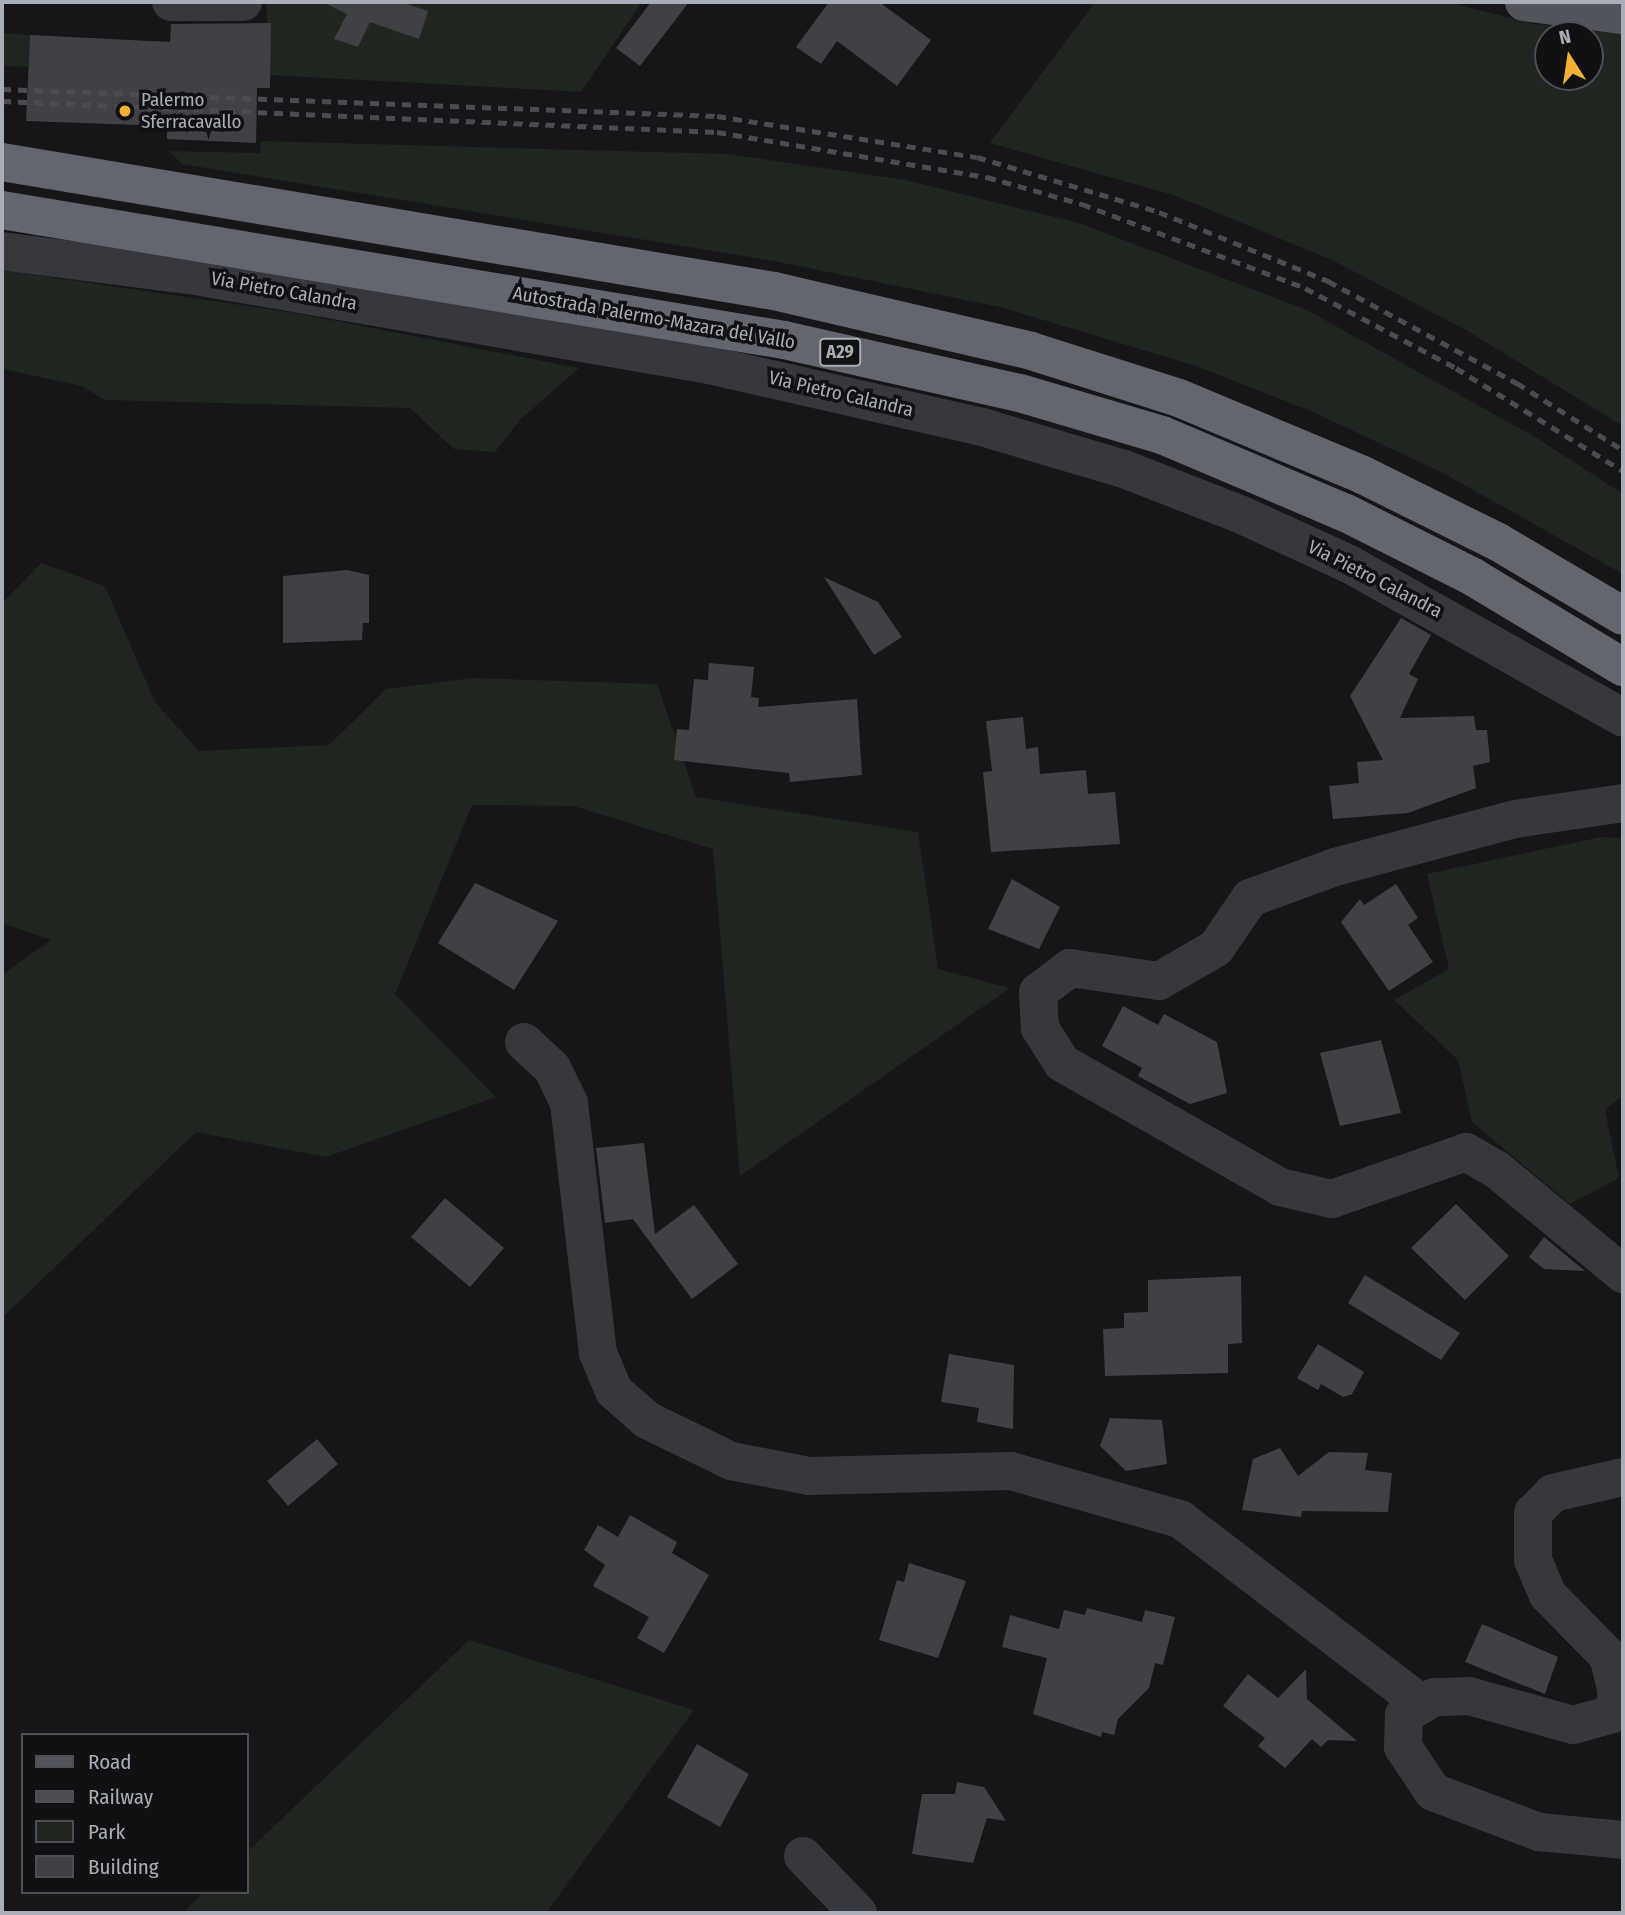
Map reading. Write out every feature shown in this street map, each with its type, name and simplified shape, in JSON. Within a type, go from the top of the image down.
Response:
[{"type":"highway","name":"A29","points":[[2,162],[774,291],[1031,351],[1180,398],[1338,464],[1498,542],[1623,616]]},
{"type":"highway","name":"Autostrada Palermo-Mazara del Vallo","points":[[2,210],[784,340],[1020,393],[1162,435],[1346,513],[1473,577],[1623,667]]},
{"type":"main road","points":[[1524,2],[1623,15]]},
{"type":"street","points":[[171,2],[240,3]]},
{"type":"street","name":"Via Pietro Calandra","points":[[2,251],[202,277],[709,365],[982,427],[1124,469],[1242,515],[1349,564],[1623,718]]},
{"type":"street","points":[[1623,803],[1515,819],[1335,867],[1250,898],[1216,948],[1158,981],[1070,968],[1038,992],[1040,1028],[1062,1063],[1280,1187],[1332,1199],[1466,1152],[1496,1168],[1623,1274]]},
{"type":"street","points":[[524,1042],[552,1068],[569,1103],[598,1353],[614,1391],[647,1420],[731,1461],[809,1476],[1011,1471],[1180,1519],[1422,1704]]},
{"type":"street","points":[[1623,1477],[1553,1493],[1533,1513],[1533,1560],[1548,1595],[1608,1656],[1617,1693],[1613,1714],[1573,1725],[1469,1696],[1434,1697],[1404,1715],[1403,1747],[1433,1792],[1539,1832],[1623,1840]]},
{"type":"street","points":[[803,1856],[858,1913]]},
{"type":"green space","points":[[2,2],[3,33],[30,35],[28,67],[2,66]]},
{"type":"green space","points":[[266,2],[642,2],[581,92],[270,75]]},
{"type":"green space","points":[[1095,2],[1448,2],[1534,24],[1534,91],[1604,91],[1604,31],[1623,33],[1623,426],[1466,330],[1330,259],[1173,195],[990,143]]},
{"type":"green space","points":[[261,141],[728,154],[905,180],[1079,223],[1307,310],[1537,438],[1623,494],[1623,574],[1443,473],[1311,411],[1196,366],[1000,307],[774,261],[182,164],[169,151],[260,153]]},
{"type":"green space","points":[[2,270],[295,313],[579,368],[520,420],[495,452],[454,449],[410,408],[105,400],[82,386],[2,369]]},
{"type":"green space","points":[[41,563],[105,586],[155,702],[199,751],[329,745],[386,689],[472,678],[657,684],[696,797],[918,832],[938,969],[1010,988],[740,1176],[713,849],[574,806],[472,805],[395,994],[496,1097],[326,1157],[196,1132],[2,1318],[2,975],[51,940],[2,923],[2,603]]},
{"type":"green space","points":[[1601,837],[1623,838],[1623,1095],[1605,1110],[1619,1178],[1570,1204],[1472,1122],[1458,1060],[1394,1000],[1449,969],[1427,874]]},
{"type":"green space","points":[[469,1640],[694,1710],[546,1913],[182,1913],[202,1894],[248,1894],[248,1851]]},
{"type":"building","points":[[323,2],[401,2],[428,11],[419,39],[370,22],[358,47],[334,39],[347,14]]},
{"type":"building","points":[[651,2],[689,2],[640,66],[616,48]]},
{"type":"building","points":[[829,2],[879,2],[931,40],[897,86],[837,41],[821,64],[796,47]]},
{"type":"building","points":[[271,23],[270,88],[257,88],[256,143],[167,139],[167,126],[26,121],[30,35],[170,42],[171,24]]},
{"type":"building","points":[[347,570],[369,575],[369,623],[363,623],[362,640],[283,643],[283,576]]},
{"type":"building","points":[[824,577],[878,602],[902,637],[874,655]]},
{"type":"building","points":[[1401,618],[1431,635],[1409,674],[1418,679],[1400,718],[1474,716],[1476,730],[1487,730],[1490,762],[1473,766],[1476,788],[1408,813],[1333,819],[1329,786],[1359,783],[1357,762],[1383,760],[1350,696]]},
{"type":"building","points":[[709,663],[754,667],[751,697],[759,698],[758,707],[857,699],[862,775],[790,782],[789,773],[674,760],[677,729],[689,730],[694,679],[708,680]]},
{"type":"building","points":[[1023,717],[1026,749],[1038,747],[1040,774],[1086,770],[1088,794],[1115,792],[1120,844],[991,852],[983,772],[992,771],[986,721]]},
{"type":"building","points":[[1012,879],[1060,907],[1039,949],[988,929]]},
{"type":"building","points":[[475,883],[558,921],[514,990],[438,943]]},
{"type":"building","points":[[1396,884],[1418,918],[1408,925],[1433,962],[1389,991],[1341,922],[1360,899],[1364,905]]},
{"type":"building","points":[[1123,1006],[1158,1025],[1164,1014],[1217,1042],[1227,1093],[1190,1104],[1138,1076],[1142,1068],[1102,1046]]},
{"type":"building","points":[[1381,1040],[1401,1113],[1340,1126],[1320,1053]]},
{"type":"building","points":[[644,1143],[655,1234],[694,1205],[738,1264],[692,1299],[633,1219],[605,1223],[596,1148]]},
{"type":"building","points":[[445,1198],[504,1248],[470,1287],[411,1237]]},
{"type":"building","points":[[1456,1204],[1509,1256],[1465,1300],[1411,1248]]},
{"type":"building","points":[[1544,1237],[1585,1271],[1544,1269],[1529,1257]]},
{"type":"building","points":[[1365,1275],[1460,1333],[1441,1360],[1348,1303]]},
{"type":"building","points":[[1241,1276],[1242,1343],[1228,1344],[1228,1373],[1105,1376],[1103,1329],[1124,1328],[1124,1313],[1148,1312],[1148,1280]]},
{"type":"building","points":[[1318,1344],[1364,1372],[1352,1394],[1343,1397],[1321,1384],[1318,1390],[1297,1378]]},
{"type":"building","points":[[949,1354],[1014,1365],[1013,1429],[977,1422],[979,1408],[941,1402]]},
{"type":"building","points":[[1110,1418],[1162,1420],[1167,1464],[1126,1471],[1100,1446]]},
{"type":"building","points":[[317,1439],[338,1464],[288,1506],[267,1481]]},
{"type":"building","points":[[1280,1448],[1298,1476],[1329,1452],[1368,1453],[1365,1470],[1392,1473],[1388,1512],[1302,1511],[1301,1517],[1242,1510],[1253,1459]]},
{"type":"building","points":[[630,1515],[677,1542],[672,1553],[709,1575],[664,1653],[637,1638],[649,1617],[593,1586],[605,1565],[584,1550],[598,1525],[618,1537]]},
{"type":"building","points":[[909,1563],[966,1581],[938,1658],[879,1640],[897,1580],[904,1582]]},
{"type":"building","points":[[1087,1608],[1142,1622],[1145,1610],[1175,1617],[1163,1665],[1155,1663],[1149,1688],[1118,1719],[1114,1735],[1102,1732],[1101,1737],[1033,1714],[1047,1658],[1002,1647],[1010,1615],[1059,1629],[1064,1610],[1085,1615]]},
{"type":"building","points":[[1482,1624],[1558,1657],[1545,1694],[1465,1662]]},
{"type":"building","points":[[1306,1669],[1307,1699],[1357,1741],[1328,1740],[1321,1747],[1312,1739],[1285,1768],[1258,1746],[1265,1738],[1223,1706],[1248,1674],[1278,1698]]},
{"type":"building","points":[[697,1744],[749,1774],[720,1827],[667,1797]]},
{"type":"building","points":[[957,1782],[984,1787],[1006,1821],[987,1818],[973,1863],[912,1854],[922,1794],[955,1794]]},
{"type":"railway","points":[[2,89],[717,116],[977,157],[1159,212],[1328,281],[1517,383],[1623,450]]},
{"type":"railway","points":[[2,101],[717,132],[987,177],[1082,204],[1305,288],[1456,368],[1623,471]]},
{"type":"place","name":"Palermo Sferracavallo","points":[[125,111]]}]
